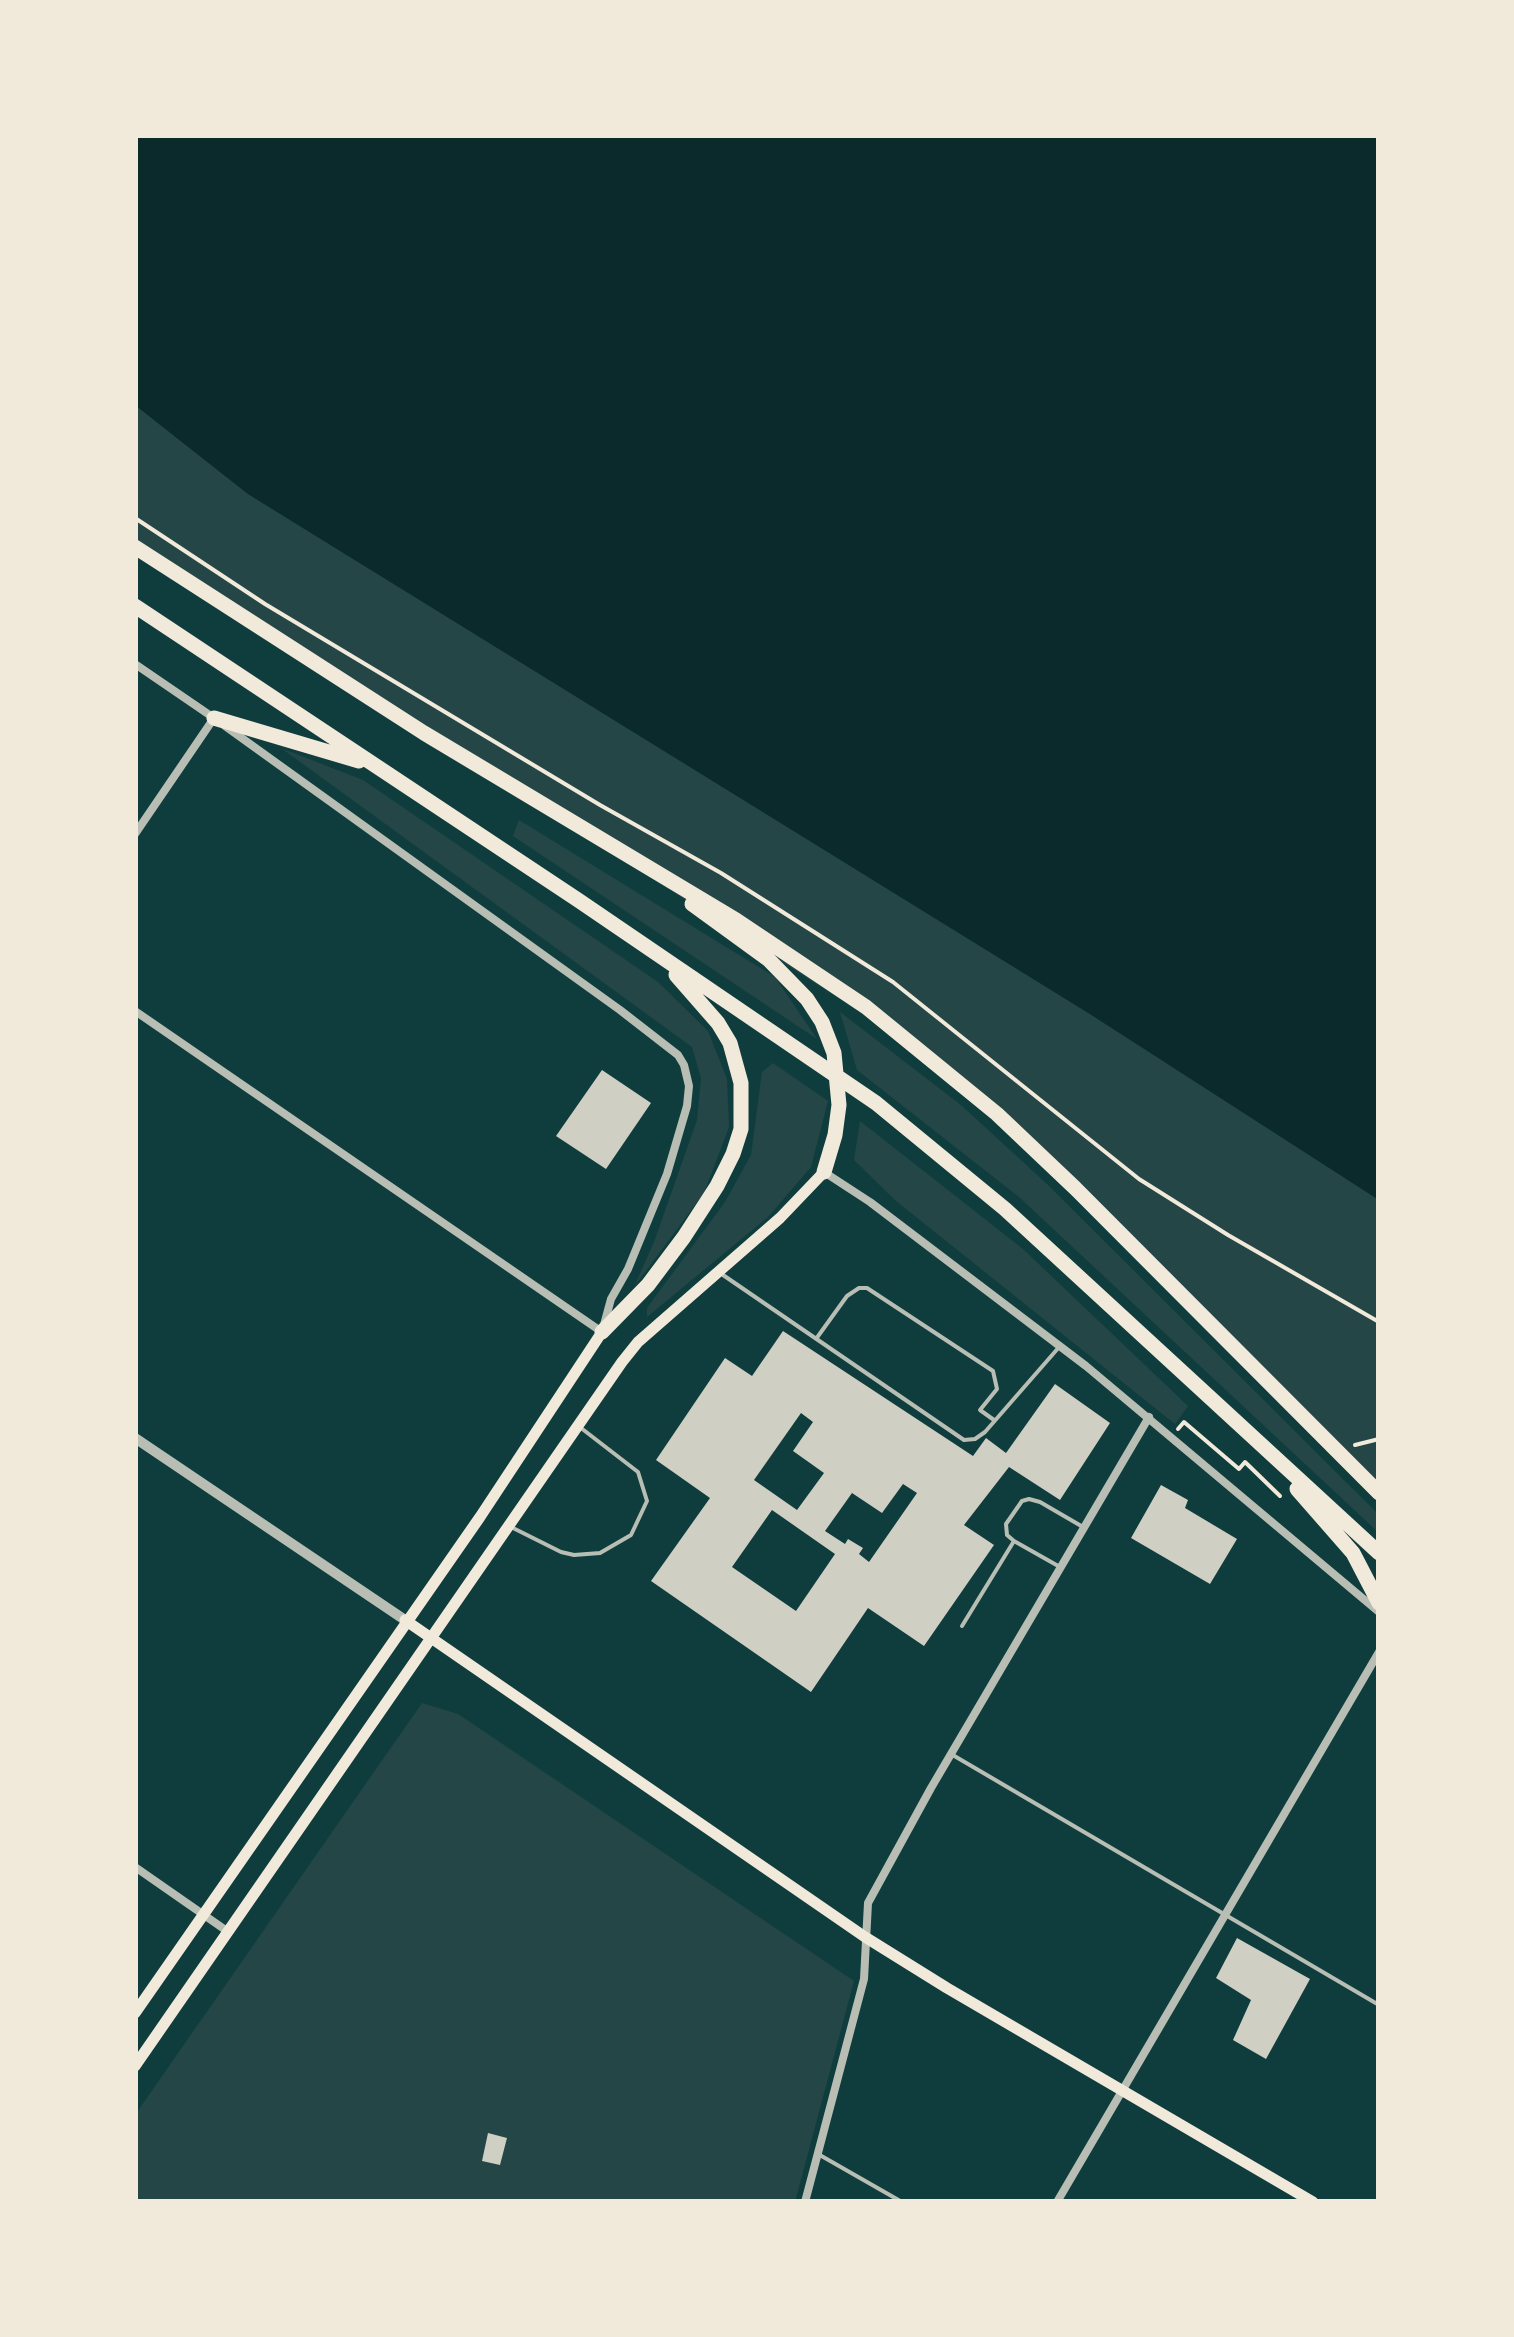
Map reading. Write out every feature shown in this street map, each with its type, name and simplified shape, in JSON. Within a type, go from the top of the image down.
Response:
[{"type":"highway","points":[[135,548],[424,733],[736,920],[866,1006],[932,1058],[1075,1188],[1379,1492]]},
{"type":"highway","points":[[135,606],[876,1104],[1020,1222],[1379,1554]]},
{"type":"highway","points":[[214,718],[378,767]]},
{"type":"highway","points":[[597,837],[769,960],[807,999],[834,1052],[839,1105],[824,1172]]},
{"type":"highway","points":[[602,1332],[648,1286],[684,1237],[734,1154],[740,1129],[741,1083],[730,1043],[718,1023],[660,957]]},
{"type":"highway","points":[[1242,1426],[1353,1553],[1379,1603]]},
{"type":"main road","points":[[135,2066],[638,1342],[780,1218],[824,1172]]},
{"type":"main road","points":[[135,2013],[520,1458],[602,1332]]},
{"type":"main road","points":[[405,1620],[865,1937],[1313,2202]]},
{"type":"street","points":[[135,664],[678,1055],[686,1070],[687,1106],[666,1174],[628,1269],[611,1299],[602,1332],[135,1011]]},
{"type":"street","points":[[135,834],[214,718]]},
{"type":"street","points":[[824,1172],[1149,1416],[1379,1612]]},
{"type":"street","points":[[805,2202],[864,1979],[868,1902],[1149,1416]]},
{"type":"street","points":[[135,1438],[405,1620]]},
{"type":"street","points":[[1057,2202],[1379,1652]]},
{"type":"street","points":[[135,1867],[227,1931]]},
{"type":"lane","points":[[719,1272],[964,1440],[975,1440],[995,1421],[1060,1346]]},
{"type":"lane","points":[[816,1339],[847,1296],[858,1288],[868,1288],[994,1371],[997,1389],[980,1410],[995,1421]]},
{"type":"lane","points":[[509,1525],[525,1536],[574,1555],[600,1553],[631,1535],[648,1500],[638,1472],[577,1425]]},
{"type":"lane","points":[[1060,1567],[1014,1542],[1007,1535],[1006,1524],[1022,1501],[1040,1502],[1083,1527]]},
{"type":"lane","points":[[962,1626],[1014,1542]]},
{"type":"lane","points":[[951,1754],[1379,2005]]},
{"type":"lane","points":[[818,2154],[902,2202]]},
{"type":"path","points":[[1172,1436],[1184,1422],[1239,1469],[1241,1466]]},
{"type":"shaded area","points":[[135,135],[1379,135],[1379,1200],[1090,1014],[248,494],[135,405]]},
{"type":"shaded area","points":[[135,405],[248,494],[1090,1014],[1379,1200],[1379,1492],[932,1058],[135,547]]},
{"type":"shaded area","points":[[281,748],[363,780],[658,982],[708,1031],[727,1079],[729,1127],[704,1193],[634,1287],[697,1120],[701,1078],[692,1047]]},
{"type":"shaded area","points":[[519,820],[775,977],[817,1039],[513,836]]},
{"type":"shaded area","points":[[840,1012],[961,1105],[1048,1185],[1379,1515],[1379,1533],[1019,1197],[857,1070]]},
{"type":"shaded area","points":[[773,1063],[828,1101],[811,1167],[768,1217],[647,1317],[647,1308],[725,1202],[751,1155],[762,1072]]},
{"type":"shaded area","points":[[860,1121],[1023,1249],[1188,1406],[1175,1424],[896,1201],[854,1160]]},
{"type":"shaded area","points":[[422,1703],[458,1714],[854,1981],[795,2202],[135,2202],[135,2115]]},
{"type":"building","points":[[602,1070],[651,1103],[606,1169],[556,1136]]},
{"type":"building","points":[[783,1331],[973,1456],[986,1438],[1006,1453],[1055,1384],[1110,1423],[1060,1500],[1009,1467],[964,1525],[994,1545],[924,1646],[868,1608],[811,1692],[651,1581],[710,1498],[656,1460],[725,1358],[752,1376]],"holes":[[[801,1413],[813,1422],[793,1451],[824,1473],[797,1510],[754,1480]],[[903,1484],[917,1493],[869,1562],[859,1554],[863,1548],[848,1539],[845,1544],[825,1531],[852,1493],[882,1513]],[[772,1510],[835,1554],[796,1611],[732,1567]]]},
{"type":"building","points":[[1161,1485],[1188,1500],[1185,1508],[1237,1539],[1210,1584],[1131,1538]]},
{"type":"building","points":[[1237,1938],[1310,1979],[1266,2059],[1233,2040],[1251,2000],[1216,1978]]},
{"type":"building","points":[[488,2133],[507,2138],[500,2165],[482,2161]]}]
